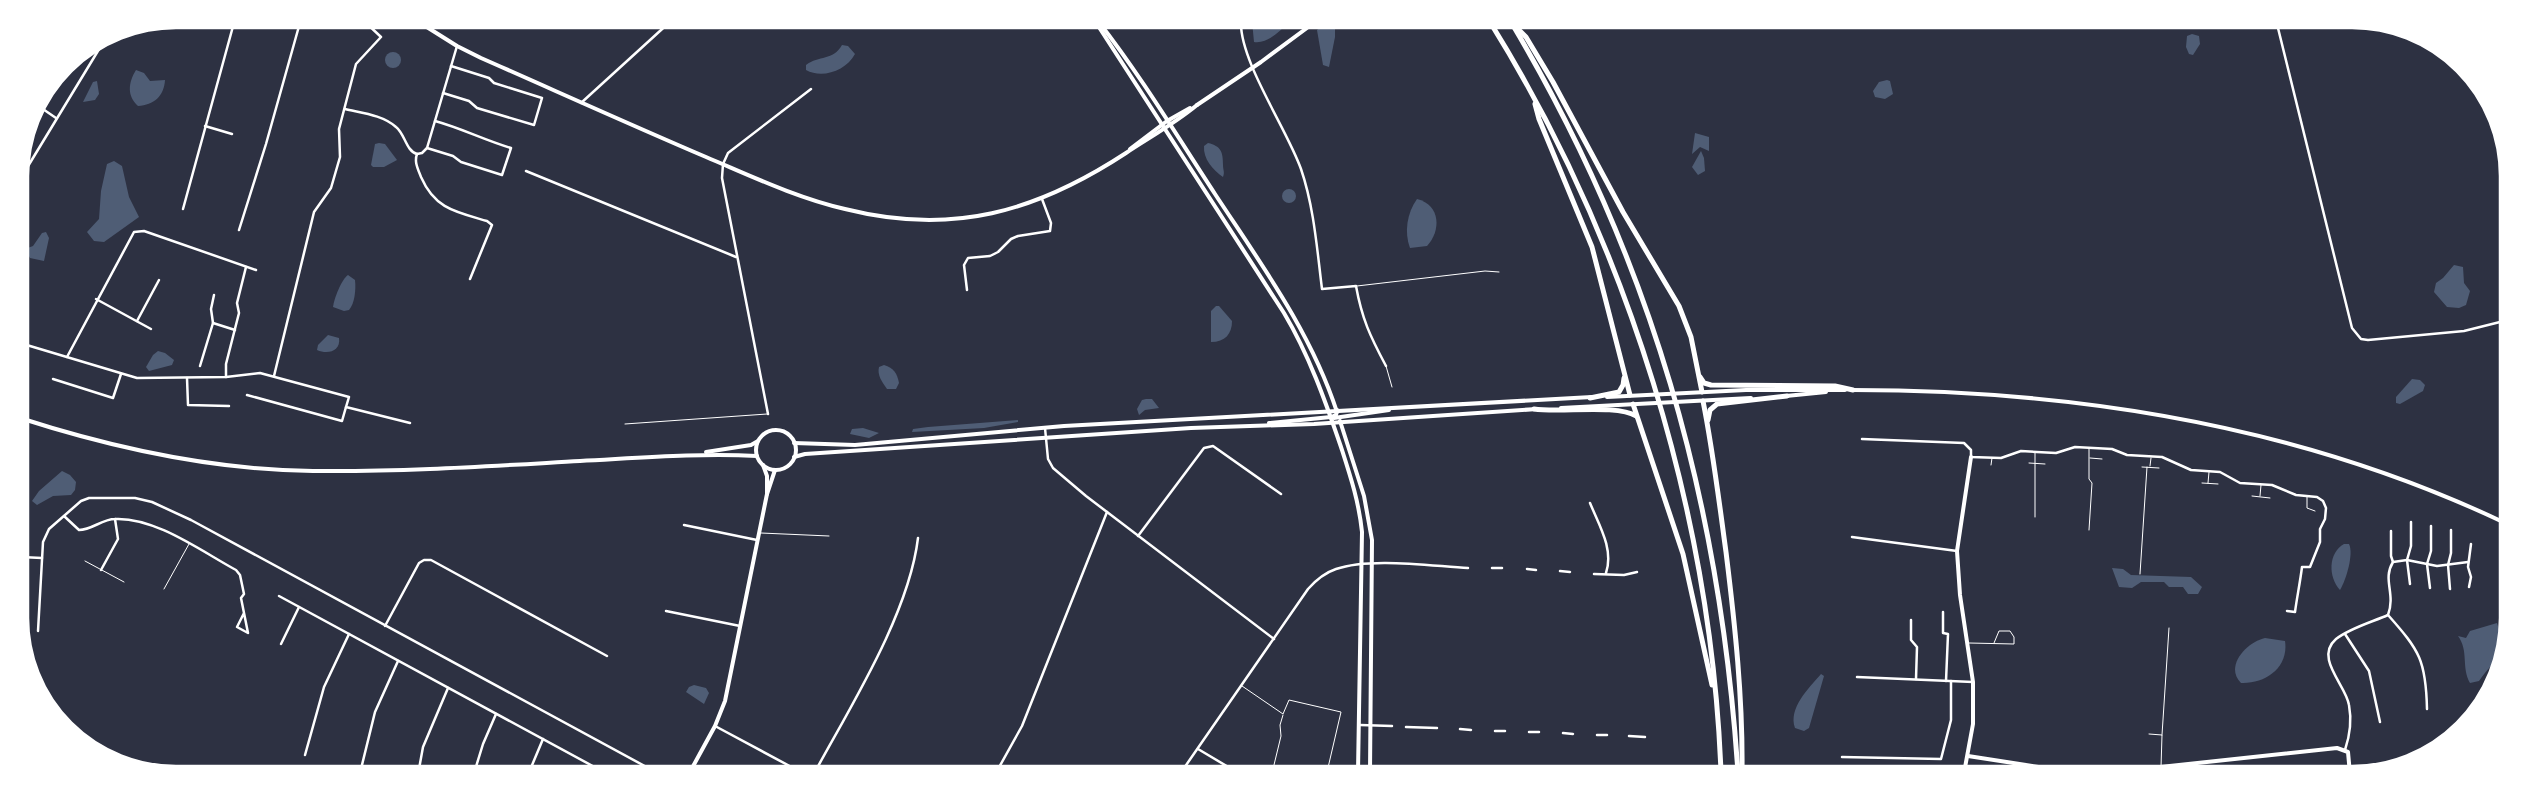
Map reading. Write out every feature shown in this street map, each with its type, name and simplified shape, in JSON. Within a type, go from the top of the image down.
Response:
[{"type":"highway","points":[[1493,27],[1532,94],[1570,169],[1613,269],[1653,385],[1670,444],[1702,591],[1716,700],[1721,765]]},
{"type":"highway","points":[[1514,27],[1552,95],[1608,210],[1655,333],[1672,384],[1706,517],[1719,587],[1734,703],[1738,765]]},
{"type":"highway","points":[[1516,27],[1526,37],[1553,82],[1627,220],[1679,306],[1691,337],[1702,392]]},
{"type":"highway","points":[[1532,94],[1539,119],[1592,248],[1630,395]]},
{"type":"highway","points":[[1590,398],[1619,392],[1623,386],[1625,375]]},
{"type":"highway","points":[[1700,377],[1704,383],[1711,385],[1834,386],[1853,390]]},
{"type":"highway","points":[[1708,423],[1710,410],[1716,404],[1787,396]]},
{"type":"highway","points":[[1703,401],[1708,423],[1736,636],[1743,742],[1742,765]]},
{"type":"highway","points":[[1632,404],[1683,554],[1716,700]]},
{"type":"highway","points":[[1534,409],[1551,412],[1625,411],[1636,416]]},
{"type":"main road","points":[[427,27],[457,46],[723,164],[822,202],[887,218],[915,220],[969,218],[998,212],[1042,199],[1076,184],[1171,126],[1197,105],[1254,67],[1308,27]]},
{"type":"main road","points":[[1098,27],[1288,321],[1309,359],[1333,422],[1360,510],[1363,565],[1358,765]]},
{"type":"main road","points":[[1102,27],[1171,126],[1291,311],[1323,373],[1337,410],[1364,496],[1372,540],[1370,765]]},
{"type":"main road","points":[[1128,151],[1161,125],[1197,105]]},
{"type":"main road","points":[[794,457],[1046,438],[1534,409],[1703,401],[1853,390]]},
{"type":"main road","points":[[794,443],[855,445],[1045,428],[1337,410],[1630,395],[1853,390],[1938,391],[2080,403],[2200,422],[2307,449],[2443,495],[2500,519]]},
{"type":"main road","points":[[1702,392],[1703,401]]},
{"type":"main road","points":[[1630,395],[1632,404]]},
{"type":"main road","points":[[1333,422],[1339,416],[1402,408]]},
{"type":"main road","points":[[1251,426],[1331,417],[1336,415],[1337,410]]},
{"type":"main road","points":[[27,420],[102,441],[184,458],[232,465],[311,471],[395,470],[702,454],[757,456]]},
{"type":"main road","points":[[702,454],[751,446],[768,432],[779,431],[786,434],[794,443],[794,457],[787,466],[775,470],[763,465]]},
{"type":"main road","points":[[759,440],[756,448],[757,456],[763,465],[766,476],[767,494]]},
{"type":"main road","points":[[1966,765],[1973,724],[1974,682],[1960,595],[1957,552],[1971,457]]},
{"type":"main road","points":[[693,766],[715,726],[725,701],[758,532],[775,470]]},
{"type":"main road","points":[[2186,765],[2337,748],[2345,750],[2350,757],[2350,765]]},
{"type":"main road","points":[[1968,756],[2026,765]]},
{"type":"street","points":[[183,209],[233,27]]},
{"type":"street","points":[[239,230],[266,144],[299,27]]},
{"type":"street","points":[[274,376],[314,212],[331,188],[340,157],[339,129],[356,64],[381,37],[370,27]]},
{"type":"street","points":[[581,102],[664,27]]},
{"type":"street","points":[[1242,27],[1246,51],[1301,168],[1315,234],[1322,288],[1356,286],[1360,311],[1367,332],[1386,366]]},
{"type":"street","points":[[2278,27],[2352,328],[2357,335],[2368,340],[2464,331],[2500,321]]},
{"type":"street","points":[[345,109],[389,122],[398,128],[411,151],[417,154],[422,153],[427,148],[457,46]]},
{"type":"street","points":[[28,166],[100,48]]},
{"type":"street","points":[[443,93],[469,101],[477,108],[534,124],[542,98],[494,83],[489,78],[451,66]]},
{"type":"street","points":[[768,414],[736,257],[722,178],[723,164],[728,153],[811,89]]},
{"type":"street","points":[[43,109],[56,118]]},
{"type":"street","points":[[427,148],[453,156],[461,162],[502,174],[511,148],[469,135],[461,128],[434,121]]},
{"type":"street","points":[[205,126],[232,134]]},
{"type":"street","points":[[417,154],[417,167],[433,198],[450,209],[492,224],[470,279]]},
{"type":"street","points":[[526,171],[736,257]]},
{"type":"street","points":[[967,290],[965,261],[998,252],[1011,239],[1018,236],[1049,232],[1050,223],[1042,199]]},
{"type":"street","points":[[67,357],[130,236],[138,231],[144,230],[256,270]]},
{"type":"street","points":[[226,376],[226,364],[239,314],[237,303],[246,267]]},
{"type":"street","points":[[137,321],[160,280]]},
{"type":"street","points":[[200,366],[213,323],[211,309],[214,295]]},
{"type":"street","points":[[96,299],[151,329]]},
{"type":"street","points":[[213,323],[235,330]]},
{"type":"street","points":[[28,345],[137,378],[187,378],[260,373],[349,397],[342,421],[247,395]]},
{"type":"street","points":[[53,379],[113,398],[120,374]]},
{"type":"street","points":[[187,378],[188,405],[229,406]]},
{"type":"street","points":[[346,407],[410,423]]},
{"type":"street","points":[[1045,428],[1048,459],[1053,468],[1138,536],[1274,639]]},
{"type":"street","points":[[1862,439],[1964,443],[1971,450],[1971,457],[1992,458],[2001,458],[2021,451],[2056,453],[2075,447],[2112,449],[2127,455],[2162,457],[2191,470],[2220,472],[2240,483],[2272,485],[2296,496],[2308,496],[2323,501],[2326,508],[2325,519],[2320,529],[2320,542],[2310,567],[2302,567],[2300,594],[2296,600],[2295,612],[2287,611]]},
{"type":"street","points":[[1138,536],[1204,448],[1208,446],[1214,446],[1282,494]]},
{"type":"street","points":[[38,631],[45,536],[81,501],[89,498],[135,498],[152,502],[191,520],[644,766]]},
{"type":"street","points":[[1590,504],[1607,543],[1608,567],[1606,573]]},
{"type":"street","points":[[1000,766],[1022,726],[1107,512]]},
{"type":"street","points":[[64,516],[79,530],[86,529],[101,521],[115,519],[142,522],[161,529],[189,544],[236,570],[240,575],[244,594],[240,598],[246,620],[248,633],[237,627],[244,613]]},
{"type":"street","points":[[101,570],[118,539],[115,519]]},
{"type":"street","points":[[2410,522],[2411,546],[2407,560],[2410,584]]},
{"type":"street","points":[[684,525],[757,540]]},
{"type":"street","points":[[2430,588],[2427,564],[2432,544],[2431,526]]},
{"type":"street","points":[[2450,589],[2448,565],[2451,553],[2451,530]]},
{"type":"street","points":[[2391,531],[2390,556],[2394,562]]},
{"type":"street","points":[[1852,537],[1957,552]]},
{"type":"street","points":[[818,766],[866,678],[892,621],[909,582],[916,558],[918,538]]},
{"type":"street","points":[[2469,588],[2468,562],[2471,544]]},
{"type":"street","points":[[27,557],[42,558]]},
{"type":"street","points":[[385,626],[419,563],[424,560],[431,560],[607,656]]},
{"type":"street","points":[[2394,562],[2407,560],[2427,564],[2448,565],[2468,562]]},
{"type":"street","points":[[2388,615],[2392,597],[2388,577],[2394,562]]},
{"type":"street","points":[[1186,766],[1308,589],[1318,578],[1336,569],[1373,564],[1468,568]]},
{"type":"street","points":[[1492,568],[1502,568]]},
{"type":"street","points":[[1526,569],[1536,570]]},
{"type":"street","points":[[1560,571],[1570,572]]},
{"type":"street","points":[[1594,574],[1624,575],[1637,572]]},
{"type":"street","points":[[279,596],[592,766]]},
{"type":"street","points":[[281,644],[299,607]]},
{"type":"street","points":[[666,611],[740,626]]},
{"type":"street","points":[[1943,612],[1943,633],[1948,634],[1946,681]]},
{"type":"street","points":[[2345,750],[2351,726],[2350,704],[2341,682],[2329,663],[2328,655],[2335,640],[2388,615]]},
{"type":"street","points":[[2388,615],[2410,640],[2424,666],[2427,709]]},
{"type":"street","points":[[1912,620],[1911,640],[1918,647],[1916,679]]},
{"type":"street","points":[[305,755],[324,687],[349,634]]},
{"type":"street","points":[[2345,634],[2369,671],[2380,722]]},
{"type":"street","points":[[362,766],[376,712],[398,661]]},
{"type":"street","points":[[1857,677],[1974,682]]},
{"type":"street","points":[[1842,757],[1941,759],[1951,720],[1951,681]]},
{"type":"street","points":[[420,766],[423,747],[448,688]]},
{"type":"street","points":[[476,766],[496,714]]},
{"type":"street","points":[[1360,725],[1392,726]]},
{"type":"street","points":[[715,726],[789,766]]},
{"type":"street","points":[[1406,727],[1437,728]]},
{"type":"street","points":[[1460,729],[1471,730]]},
{"type":"street","points":[[1495,731],[1505,731]]},
{"type":"street","points":[[1529,732],[1539,732]]},
{"type":"street","points":[[1563,733],[1573,734]]},
{"type":"street","points":[[1597,735],[1608,735]]},
{"type":"street","points":[[1629,736],[1645,737]]},
{"type":"street","points":[[532,766],[543,739]]},
{"type":"street","points":[[1198,748],[1226,766]]},
{"type":"lane","points":[[1356,286],[1485,271],[1499,272]]},
{"type":"lane","points":[[1386,366],[1392,387]]},
{"type":"lane","points":[[625,424],[768,414]]},
{"type":"lane","points":[[2089,448],[2089,479],[2092,483],[2089,530]]},
{"type":"lane","points":[[2035,452],[2035,517]]},
{"type":"lane","points":[[2150,468],[2151,457]]},
{"type":"lane","points":[[1991,465],[1992,458]]},
{"type":"lane","points":[[2089,458],[2102,459]]},
{"type":"lane","points":[[2029,463],[2045,464]]},
{"type":"lane","points":[[2142,467],[2159,468]]},
{"type":"lane","points":[[2140,574],[2147,468]]},
{"type":"lane","points":[[2208,483],[2209,471]]},
{"type":"lane","points":[[2202,483],[2218,484]]},
{"type":"lane","points":[[2260,497],[2261,484]]},
{"type":"lane","points":[[2252,496],[2270,498]]},
{"type":"lane","points":[[2308,496],[2306,508],[2315,511]]},
{"type":"lane","points":[[758,532],[769,535],[829,536]]},
{"type":"lane","points":[[164,589],[189,544]]},
{"type":"lane","points":[[85,561],[124,582]]},
{"type":"lane","points":[[2160,765],[2169,628]]},
{"type":"lane","points":[[1968,643],[2014,644],[2014,637],[2010,631],[1999,631],[1994,643]]},
{"type":"lane","points":[[1241,686],[1283,714]]},
{"type":"lane","points":[[1274,765],[1282,736],[1280,726],[1289,700],[1340,712],[1328,765]]},
{"type":"lane","points":[[2149,734],[2162,735]]},
{"type":"water","points":[[1253,27],[1284,27],[1269,39],[1254,42]]},
{"type":"water","points":[[1321,27],[1335,27],[1329,67],[1323,65],[1317,30]]},
{"type":"water","points":[[2192,34],[2199,36],[2200,44],[2193,55],[2189,54],[2186,47],[2187,36]]},
{"type":"water","points":[[842,45],[848,46],[855,54],[846,65],[833,72],[819,74],[806,70],[806,65],[830,56]]},
{"type":"water","points":[[393,52],[401,60],[393,68],[385,60]]},
{"type":"water","points":[[136,70],[144,73],[150,81],[165,80],[163,91],[157,99],[149,104],[138,106],[130,94],[131,80]]},
{"type":"water","points":[[97,81],[99,94],[95,100],[83,102],[93,82]]},
{"type":"water","points":[[1890,81],[1893,94],[1885,99],[1875,97],[1873,91],[1879,82]]},
{"type":"water","points":[[1695,133],[1709,137],[1709,151],[1700,147],[1692,154]]},
{"type":"water","points":[[1208,143],[1216,146],[1222,153],[1223,177],[1212,168],[1207,160],[1204,146]]},
{"type":"water","points":[[375,144],[385,144],[397,160],[384,167],[373,167],[371,165]]},
{"type":"water","points":[[1701,151],[1704,158],[1705,171],[1698,175],[1692,167]]},
{"type":"water","points":[[114,161],[122,166],[129,197],[139,217],[104,242],[94,241],[87,232],[99,219],[101,191],[107,164]]},
{"type":"water","points":[[1286,189],[1292,189],[1296,196],[1292,203],[1286,203],[1282,199],[1282,193]]},
{"type":"water","points":[[1417,199],[1431,207],[1436,219],[1435,233],[1427,246],[1410,248],[1407,229],[1411,210]]},
{"type":"water","points":[[46,232],[49,238],[44,261],[30,258],[28,254],[28,248],[33,246],[42,233]]},
{"type":"water","points":[[2454,265],[2463,267],[2464,283],[2470,291],[2466,305],[2459,308],[2447,307],[2434,292],[2436,283]]},
{"type":"water","points":[[348,275],[355,280],[355,292],[351,307],[349,310],[344,311],[333,307],[338,290]]},
{"type":"water","points":[[1216,306],[1219,306],[1232,321],[1232,326],[1224,339],[1211,342],[1211,311]]},
{"type":"water","points":[[328,335],[339,338],[336,349],[329,352],[317,350],[318,345]]},
{"type":"water","points":[[158,351],[165,353],[174,360],[172,365],[149,371],[146,367],[153,355]]},
{"type":"water","points":[[884,365],[893,369],[896,374],[899,383],[896,389],[887,389],[880,378],[879,367]]},
{"type":"water","points":[[2412,379],[2420,380],[2425,385],[2423,391],[2400,404],[2396,403],[2396,397]]},
{"type":"water","points":[[1152,399],[1159,408],[1145,410],[1139,415],[1137,409],[1142,400]]},
{"type":"water","points":[[1018,420],[1018,422],[984,428],[912,432],[913,429],[928,427]]},
{"type":"water","points":[[863,428],[879,433],[869,438],[850,434],[852,429]]},
{"type":"water","points":[[62,471],[70,475],[76,482],[75,490],[71,495],[53,496],[37,505],[32,501],[39,491]]},
{"type":"water","points":[[2344,544],[2349,544],[2351,554],[2347,574],[2340,590],[2333,579],[2332,566],[2335,553]]},
{"type":"water","points":[[2112,568],[2123,569],[2131,575],[2191,577],[2202,587],[2198,594],[2188,594],[2183,587],[2169,587],[2164,582],[2141,582],[2132,588],[2119,587]]},
{"type":"water","points":[[2497,623],[2499,630],[2491,666],[2479,681],[2470,683],[2467,677],[2463,647],[2458,636],[2466,638],[2470,631]]},
{"type":"water","points":[[2265,638],[2285,641],[2283,659],[2274,672],[2267,677],[2259,681],[2241,683],[2236,676],[2236,662],[2251,644]]},
{"type":"water","points":[[1821,674],[1824,676],[1809,728],[1804,731],[1795,728],[1794,713],[1797,706]]},
{"type":"water","points":[[694,685],[706,688],[709,693],[704,704],[686,692],[689,687]]}]
